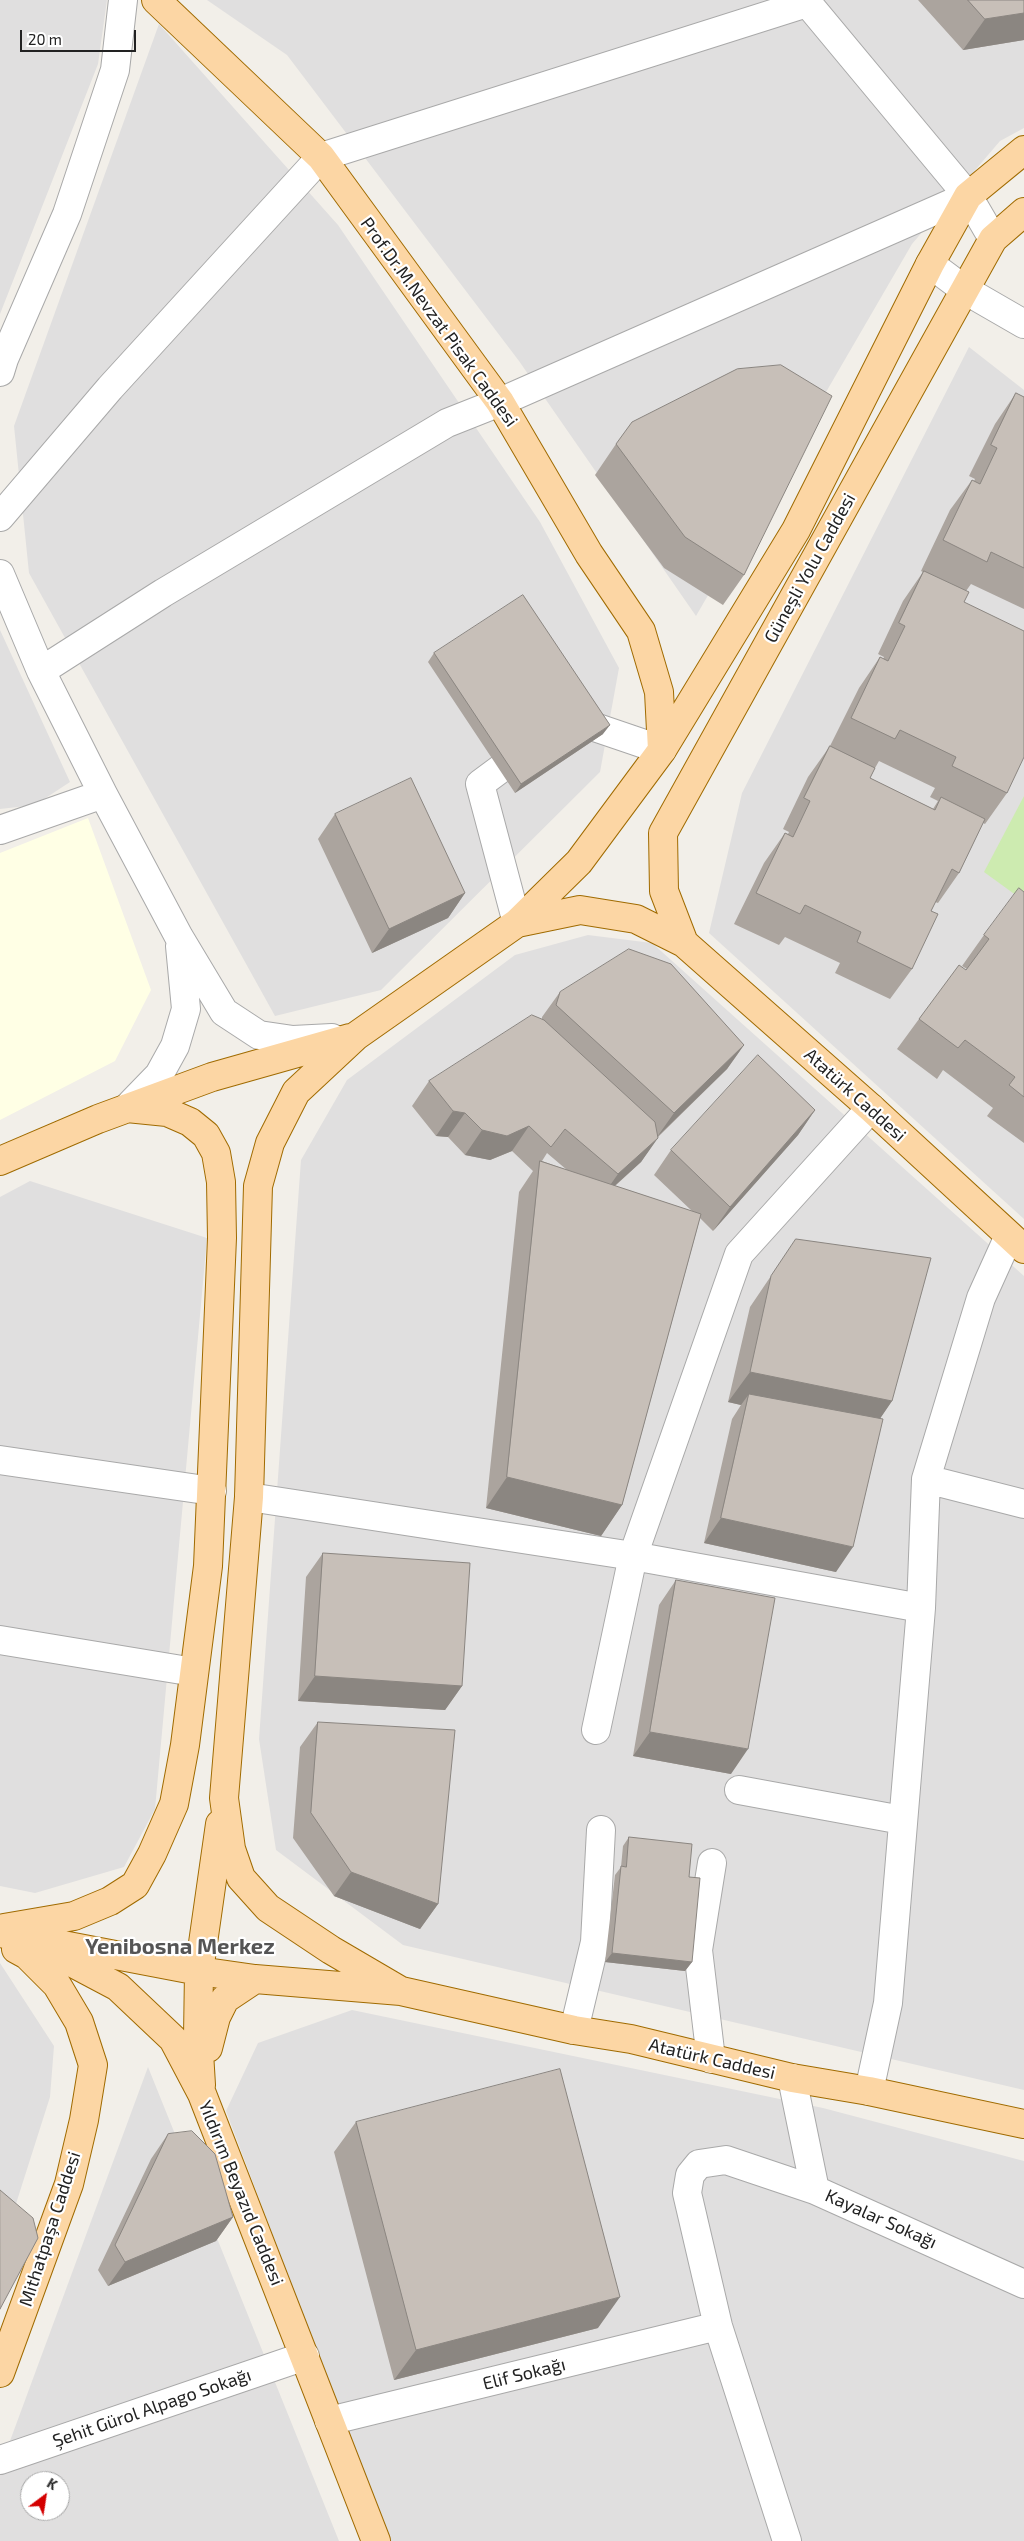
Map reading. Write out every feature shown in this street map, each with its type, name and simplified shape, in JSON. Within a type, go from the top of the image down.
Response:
[{"type":"main road","name":"Prof.Dr.M.Nevzat Pisak Caddesi","points":[[156,0],[321,157],[500,402],[589,554],[641,631],[659,692],[662,750]]},
{"type":"main road","name":"Güneşli Yolu Caddesi","points":[[517,923],[579,862],[662,750],[796,530],[930,264],[968,196],[1024,150]]},
{"type":"main road","name":"Güneşli Yolu Caddesi","points":[[684,943],[664,891],[663,833],[994,239],[1024,212]]},
{"type":"main road","points":[[202,2094],[198,2036],[199,1971],[224,1798],[249,1497],[258,1186],[270,1143],[296,1092],[356,1036],[517,923],[580,910],[636,919],[684,943]]},
{"type":"main road","name":"Atatürk Caddesi","points":[[684,943],[871,1108],[1016,1243]]},
{"type":"main road","points":[[0,1161],[127,1108],[212,1077],[356,1036]]},
{"type":"main road","points":[[0,1928],[74,1916],[110,1901],[135,1885],[152,1854],[174,1804],[185,1745],[208,1566],[222,1238],[221,1182],[216,1153],[206,1134],[190,1122],[167,1112],[127,1108]]},
{"type":"main road","points":[[224,1798],[231,1850],[241,1878],[268,1908],[331,1950],[401,1991]]},
{"type":"main road","points":[[0,1936],[255,1979],[401,1991]]},
{"type":"main road","name":"Yıldırım Beyazıd Caddesi","points":[[0,1936],[67,1960],[118,1987],[173,2039],[202,2094],[375,2541]]},
{"type":"main road","name":"Mithatpaşa Caddesi","points":[[0,1936],[27,1955],[57,1985],[79,2022],[93,2065],[84,2120],[69,2184],[0,2373]]},
{"type":"main road","points":[[202,2094],[208,2041],[216,2017],[225,1999],[255,1979]]},
{"type":"main road","name":"Atatürk Caddesi","points":[[401,1991],[574,2030],[631,2040],[792,2078],[869,2091],[1024,2124]]},
{"type":"street","points":[[1,360],[67,214],[115,70],[123,0]]},
{"type":"street","points":[[0,517],[110,388],[321,157],[806,2],[968,196],[994,239]]},
{"type":"street","points":[[41,671],[163,593],[446,423],[500,402],[968,196]]},
{"type":"street","points":[[930,264],[965,290],[1024,324]]},
{"type":"street","points":[[0,574],[41,671],[103,794],[179,937],[224,1012],[259,1035],[293,1040],[356,1036]]},
{"type":"street","points":[[517,923],[480,784],[568,718],[662,750]]},
{"type":"street","points":[[0,830],[103,794]]},
{"type":"street","points":[[127,1108],[159,1075],[175,1046],[186,1009],[179,937]]},
{"type":"street","points":[[596,1730],[633,1556],[739,1254],[871,1108]]},
{"type":"street","points":[[869,2091],[888,2003],[921,1608],[926,1479],[981,1298],[1016,1243]]},
{"type":"street","points":[[0,1460],[212,1491]]},
{"type":"street","points":[[926,1479],[1024,1504]]},
{"type":"street","points":[[249,1497],[633,1556],[921,1608]]},
{"type":"street","points":[[0,1640],[194,1672]]},
{"type":"street","points":[[739,1790],[902,1820]]},
{"type":"street","points":[[574,2030],[601,1942],[601,1830]]},
{"type":"street","points":[[711,2059],[693,1949],[712,1863]]},
{"type":"street","name":"Kayalar Sokağı","points":[[792,2078],[815,2190],[1024,2284]]},
{"type":"street","points":[[787,2541],[718,2326],[687,2193],[690,2175],[699,2164],[726,2160],[815,2190]]},
{"type":"street","name":"Elif Sokağı","points":[[329,2421],[718,2326]]},
{"type":"street","name":"Şehit Gürol Alpago Sokağı","points":[[0,2460],[305,2356]]},
{"type":"shaded area","points":[[0,0],[107,0],[98,64],[0,314]]},
{"type":"shaded area","points":[[207,0],[1024,0],[1024,128],[1000,141],[912,244],[696,616],[519,361],[287,55]]},
{"type":"shaded area","points":[[159,24],[338,225],[540,522],[619,668],[600,772],[381,990],[275,1016],[29,573],[14,426]]},
{"type":"shaded area","points":[[969,347],[1024,390],[1024,1219],[709,933],[742,793]]},
{"type":"shaded area","points":[[0,630],[70,782],[35,805],[0,809]]},
{"type":"shaded area","points":[[88,818],[151,990],[115,1061],[0,1120],[0,853]]},
{"type":"shaded area","points":[[588,935],[652,943],[1024,1276],[1024,2090],[403,1945],[276,1850],[259,1739],[301,1160],[347,1080],[515,955]]},
{"type":"shaded area","points":[[30,1181],[207,1238],[155,1809],[124,1867],[35,1893],[0,1886],[0,1197]]},
{"type":"shaded area","points":[[0,1963],[54,2046],[50,2097],[0,2254]]},
{"type":"shaded area","points":[[352,2010],[823,2108],[1024,2161],[1024,2541],[388,2541],[226,2111],[258,2043]]},
{"type":"shaded area","points":[[148,2067],[339,2541],[0,2541],[0,2468]]},
{"type":"green space","points":[[1024,796],[1024,901],[984,872]]},
{"type":"building","points":[[968,0],[1024,0],[1024,13],[985,19]]},
{"type":"building","points":[[781,365],[832,396],[744,575],[685,537],[616,444],[632,422],[737,369]]},
{"type":"building","points":[[1016,393],[1024,397],[1024,568],[991,552],[987,562],[943,540],[972,480],[980,484],[997,448],[991,445]]},
{"type":"building","points":[[924,571],[969,592],[964,602],[1024,631],[1024,757],[1007,793],[952,766],[956,757],[900,730],[895,739],[851,718],[880,657],[888,661],[905,626],[899,623]]},
{"type":"building","points":[[523,595],[610,725],[521,784],[434,653]]},
{"type":"building","points":[[830,746],[875,768],[870,778],[935,810],[941,797],[985,819],[959,873],[952,869],[931,911],[938,914],[912,969],[857,942],[861,932],[805,905],[800,914],[756,893],[785,833],[793,837],[810,801],[804,798]]},
{"type":"building","points":[[411,778],[465,893],[389,929],[335,814]]},
{"type":"building","points":[[1019,888],[1024,892],[1024,1097],[1009,1085],[1015,1077],[965,1040],[958,1048],[919,1019],[959,965],[966,970],[989,939],[984,935]]},
{"type":"building","points":[[629,949],[671,964],[744,1045],[674,1113],[556,1005],[560,992]]},
{"type":"building","points":[[532,1015],[544,1020],[655,1122],[658,1138],[618,1174],[565,1129],[551,1147],[529,1126],[507,1136],[482,1130],[465,1113],[453,1111],[429,1081]]},
{"type":"building","points":[[758,1055],[815,1110],[730,1207],[671,1150]]},
{"type":"building","points":[[540,1161],[701,1214],[622,1505],[507,1477]]},
{"type":"building","points":[[796,1239],[931,1258],[892,1401],[750,1372],[771,1276]]},
{"type":"building","points":[[749,1394],[883,1419],[853,1547],[721,1518]]},
{"type":"building","points":[[323,1553],[470,1563],[462,1686],[315,1676]]},
{"type":"building","points":[[676,1580],[775,1598],[748,1749],[650,1732]]},
{"type":"building","points":[[318,1722],[455,1730],[438,1904],[351,1872],[311,1813]]},
{"type":"building","points":[[629,1837],[692,1844],[689,1877],[700,1878],[692,1962],[612,1953],[621,1866],[626,1867]]},
{"type":"building","points":[[560,2069],[620,2297],[416,2350],[356,2122]]},
{"type":"building","points":[[192,2131],[215,2154],[233,2217],[125,2262],[115,2245],[168,2134]]},
{"type":"building","points":[[0,2190],[33,2218],[38,2238],[0,2309]]},
{"type":"district","name":"Yenibosna Merkez","points":[[180,1947]]}]
